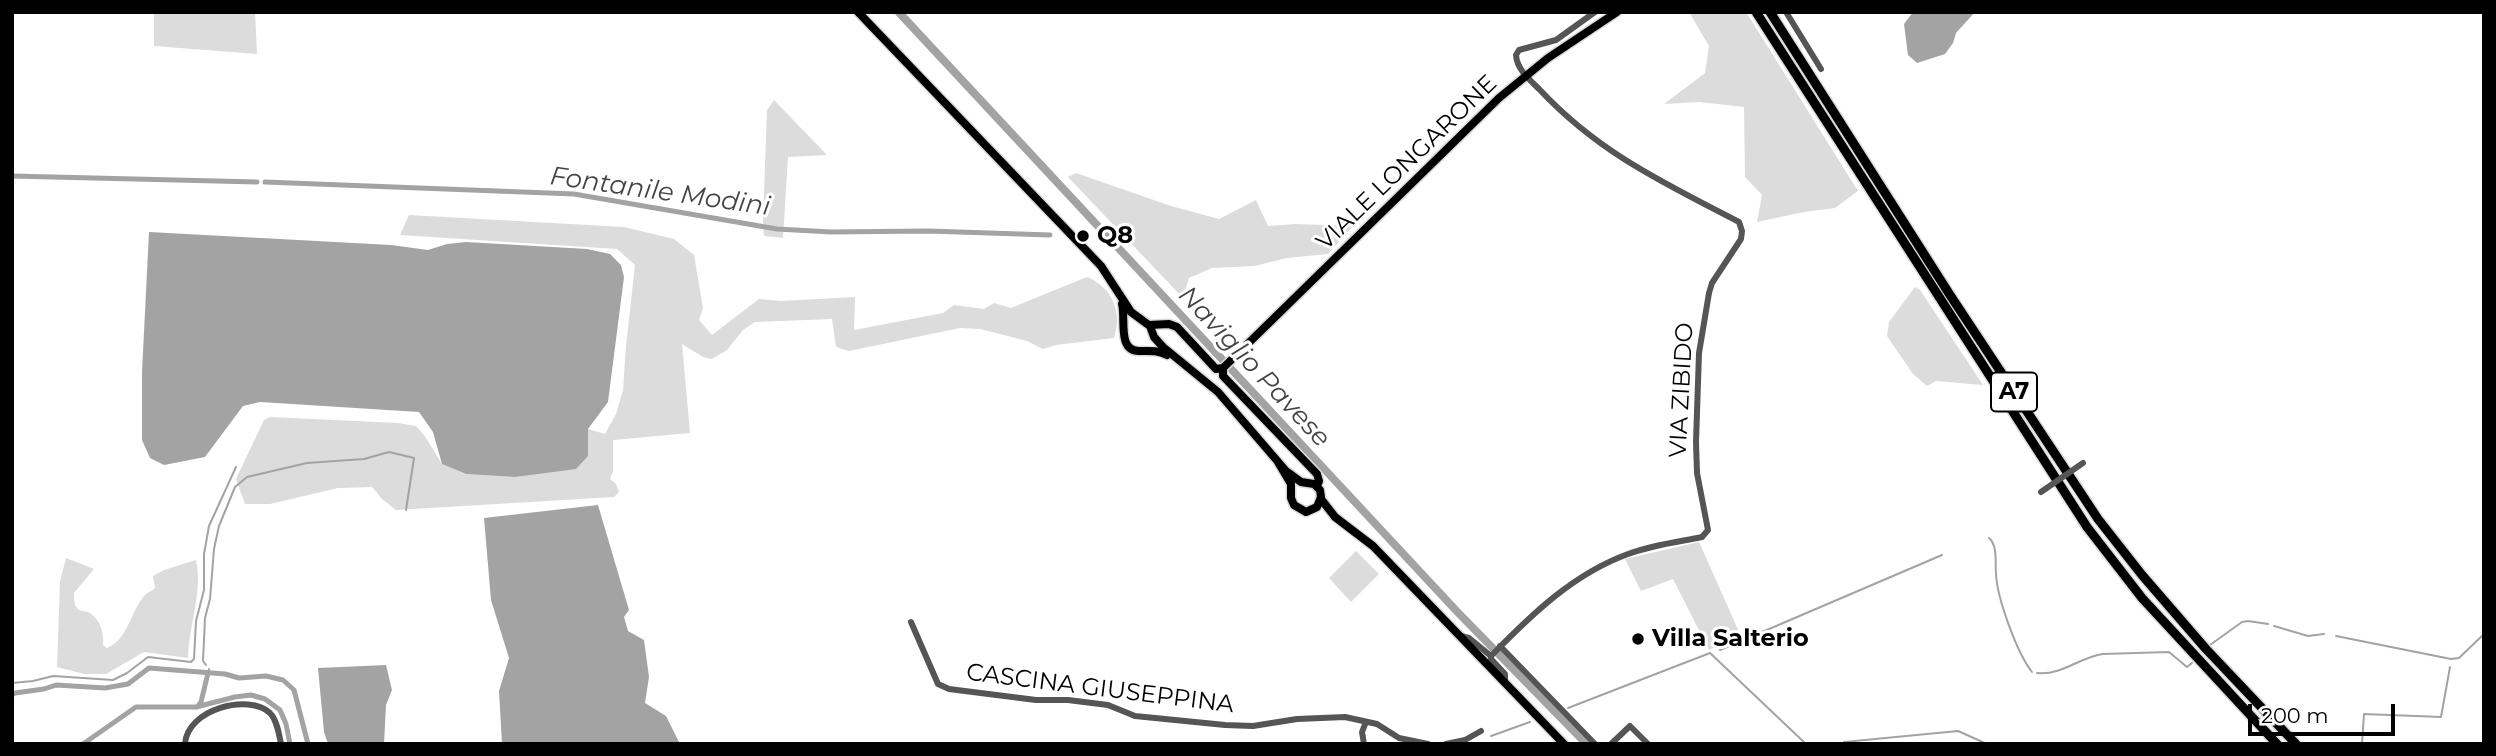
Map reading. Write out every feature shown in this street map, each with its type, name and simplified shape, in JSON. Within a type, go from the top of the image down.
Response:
[{"type":"highway","name":"A7","points":[[1756,12],[2087,527],[2142,598],[2277,744]]},
{"type":"highway","name":"A7","points":[[1770,12],[2098,519],[2206,649],[2296,744]]},
{"type":"main road","points":[[858,12],[1101,266],[1133,315],[1146,324],[1163,347],[1218,392],[1278,462],[1301,482],[1310,482],[1317,486]]},
{"type":"main road","name":"VIALE LONGARONE","points":[[1223,368],[1454,141],[1526,76],[1570,42],[1617,12]]},
{"type":"main road","points":[[1119,294],[1125,317],[1124,334],[1129,347],[1142,351],[1158,351],[1178,360]]},
{"type":"main road","points":[[1124,334],[1131,323],[1169,324],[1177,327],[1216,369],[1223,368],[1223,376],[1317,474],[1321,499],[1335,517],[1373,546],[1564,744]]},
{"type":"main road","points":[[1142,351],[1151,344],[1154,335]]},
{"type":"main road","points":[[1278,462],[1292,490],[1291,498],[1296,508],[1335,517]]},
{"type":"main road","points":[[1292,490],[1301,482]]},
{"type":"main road","points":[[1313,510],[1321,499]]},
{"type":"street","points":[[1526,76],[1517,61],[1519,50],[1556,40],[1595,12]]},
{"type":"street","points":[[1786,12],[1821,69]]},
{"type":"street","name":"VIA ZIBIDO","points":[[1491,656],[1552,597],[1600,567],[1640,550],[1702,537],[1707,533],[1709,524],[1697,473],[1700,338],[1712,283],[1733,252],[1742,231],[1739,222],[1643,173],[1602,146],[1573,123],[1526,76]]},
{"type":"street","points":[[2041,492],[2083,463]]},
{"type":"street","name":"CASCINA GIUSEPPINA","points":[[911,622],[938,684],[949,689],[1036,700],[1068,700],[1108,705],[1135,716],[1198,723],[1253,726],[1297,719],[1345,717],[1377,724],[1399,738],[1427,744]]},
{"type":"street","points":[[1461,636],[1469,638],[1491,656],[1505,674],[1505,682]]},
{"type":"street","points":[[1500,646],[1595,744]]},
{"type":"street","points":[[185,744],[188,730],[194,721],[209,711],[250,705],[259,706],[273,717],[281,744]]},
{"type":"street","points":[[1364,744],[1362,732],[1366,722]]},
{"type":"street","points":[[1611,744],[1630,726],[1648,744]]},
{"type":"street","points":[[1446,744],[1465,740],[1482,731]]},
{"type":"shaded area","points":[[154,12],[255,12],[257,54],[154,46]]},
{"type":"shaded area","points":[[893,12],[904,12],[1460,609],[1592,744],[1581,744],[1454,614]]},
{"type":"shaded area","points":[[1689,12],[1746,12],[1858,191],[1835,208],[1757,222],[1762,195],[1745,177],[1744,107],[1699,102],[1664,104],[1705,73],[1709,46]]},
{"type":"shaded area","points":[[1913,12],[1975,12],[1956,33],[1945,54],[1917,63],[1908,55],[1904,24]]},
{"type":"shaded area","points":[[774,100],[827,155],[788,157],[783,238],[764,236],[763,222],[767,110]]},
{"type":"shaded area","points":[[1076,173],[1171,206],[1219,219],[1256,200],[1268,226],[1353,226],[1328,254],[1287,258],[1255,266],[1212,268],[1189,278],[1183,298],[1068,177]]},
{"type":"shaded area","points":[[409,215],[624,227],[674,239],[694,255],[703,308],[699,320],[712,335],[759,299],[781,301],[855,297],[854,330],[943,313],[954,305],[984,309],[994,303],[1011,308],[1087,277],[1096,281],[1109,294],[1116,310],[1116,329],[1114,338],[1043,349],[1027,341],[980,329],[960,328],[849,351],[836,347],[832,319],[755,322],[743,330],[727,350],[712,359],[703,357],[682,344],[690,433],[613,440],[613,471],[610,479],[619,492],[614,497],[396,510],[372,487],[338,488],[270,504],[245,504],[236,479],[264,420],[270,417],[416,426],[442,464],[466,474],[515,477],[545,472],[588,456],[588,429],[605,434],[616,414],[623,390],[635,265],[617,249],[400,235]]},
{"type":"shaded area","points":[[149,232],[391,245],[428,250],[466,242],[587,249],[610,254],[621,265],[624,277],[608,402],[588,429],[588,456],[576,469],[515,477],[466,474],[442,464],[433,432],[419,412],[260,402],[243,406],[205,457],[164,465],[150,458],[142,440],[142,372]]},
{"type":"shaded area","points":[[1915,287],[1920,290],[1983,385],[1936,381],[1927,386],[1913,374],[1887,336],[1889,322]]},
{"type":"shaded area","points":[[598,505],[629,610],[624,617],[628,631],[644,640],[649,677],[645,703],[666,716],[680,744],[502,744],[499,691],[509,658],[491,600],[484,518]]},
{"type":"shaded area","points":[[1699,542],[1740,634],[1709,650],[1673,579],[1641,591],[1625,559]]},
{"type":"shaded area","points":[[1356,551],[1379,574],[1351,602],[1329,578]]},
{"type":"shaded area","points":[[66,558],[94,569],[74,593],[74,602],[78,609],[97,619],[103,645],[107,648],[125,632],[140,601],[155,588],[153,576],[196,560],[198,584],[188,658],[144,652],[106,674],[84,674],[57,667],[60,581]]},
{"type":"shaded area","points":[[386,665],[392,690],[386,705],[384,744],[328,744],[324,732],[318,668]]},
{"type":"waterway","name":"Fontanile Modini","points":[[12,176],[257,182]]},
{"type":"waterway","name":"Fontanile Modini","points":[[265,182],[574,194],[777,229],[1050,235]]},
{"type":"waterway","points":[[206,665],[203,661],[205,618],[219,526],[235,487],[247,477],[307,463],[364,459],[389,452],[414,458],[406,510]]},
{"type":"waterway","points":[[12,683],[53,676],[113,680],[148,657],[191,662],[194,659],[196,621],[204,590],[204,554],[209,526],[236,467]]},
{"type":"waterway","points":[[1989,538],[1995,550],[1997,584],[2004,611],[2014,639],[2032,672]]},
{"type":"waterway","points":[[1720,650],[1942,555]]},
{"type":"waterway","points":[[2210,645],[2242,622],[2268,624]]},
{"type":"waterway","points":[[2274,626],[2308,636],[2324,634]]},
{"type":"waterway","points":[[2336,636],[2451,659],[2459,658],[2484,634]]},
{"type":"waterway","points":[[2037,673],[2054,672],[2103,654],[2169,652],[2187,667],[2192,663]]},
{"type":"waterway","points":[[1568,708],[1710,653],[1806,744]]},
{"type":"waterway","points":[[2362,744],[2364,714],[2441,717],[2450,667]]},
{"type":"waterway","points":[[12,695],[56,685],[105,688],[128,684],[149,668],[225,674],[239,678],[266,676],[283,680],[294,690],[308,744]]},
{"type":"waterway","points":[[208,673],[209,669]]},
{"type":"waterway","points":[[197,707],[201,702],[208,673]]},
{"type":"waterway","points":[[83,744],[136,707],[196,707],[251,695],[265,699],[280,710],[290,744]]},
{"type":"waterway","points":[[1491,736],[1530,722]]},
{"type":"waterway","points":[[1844,742],[1958,731],[1987,744]]},
{"type":"waterway","points":[[1823,744],[1840,743]]},
{"type":"place","name":"Q8","points":[[1083,236]]},
{"type":"place","name":"Villa Salterio","points":[[1638,639]]},
{"type":"water label","name":"Naviglio Pavese","points":[[1254,367]]}]
